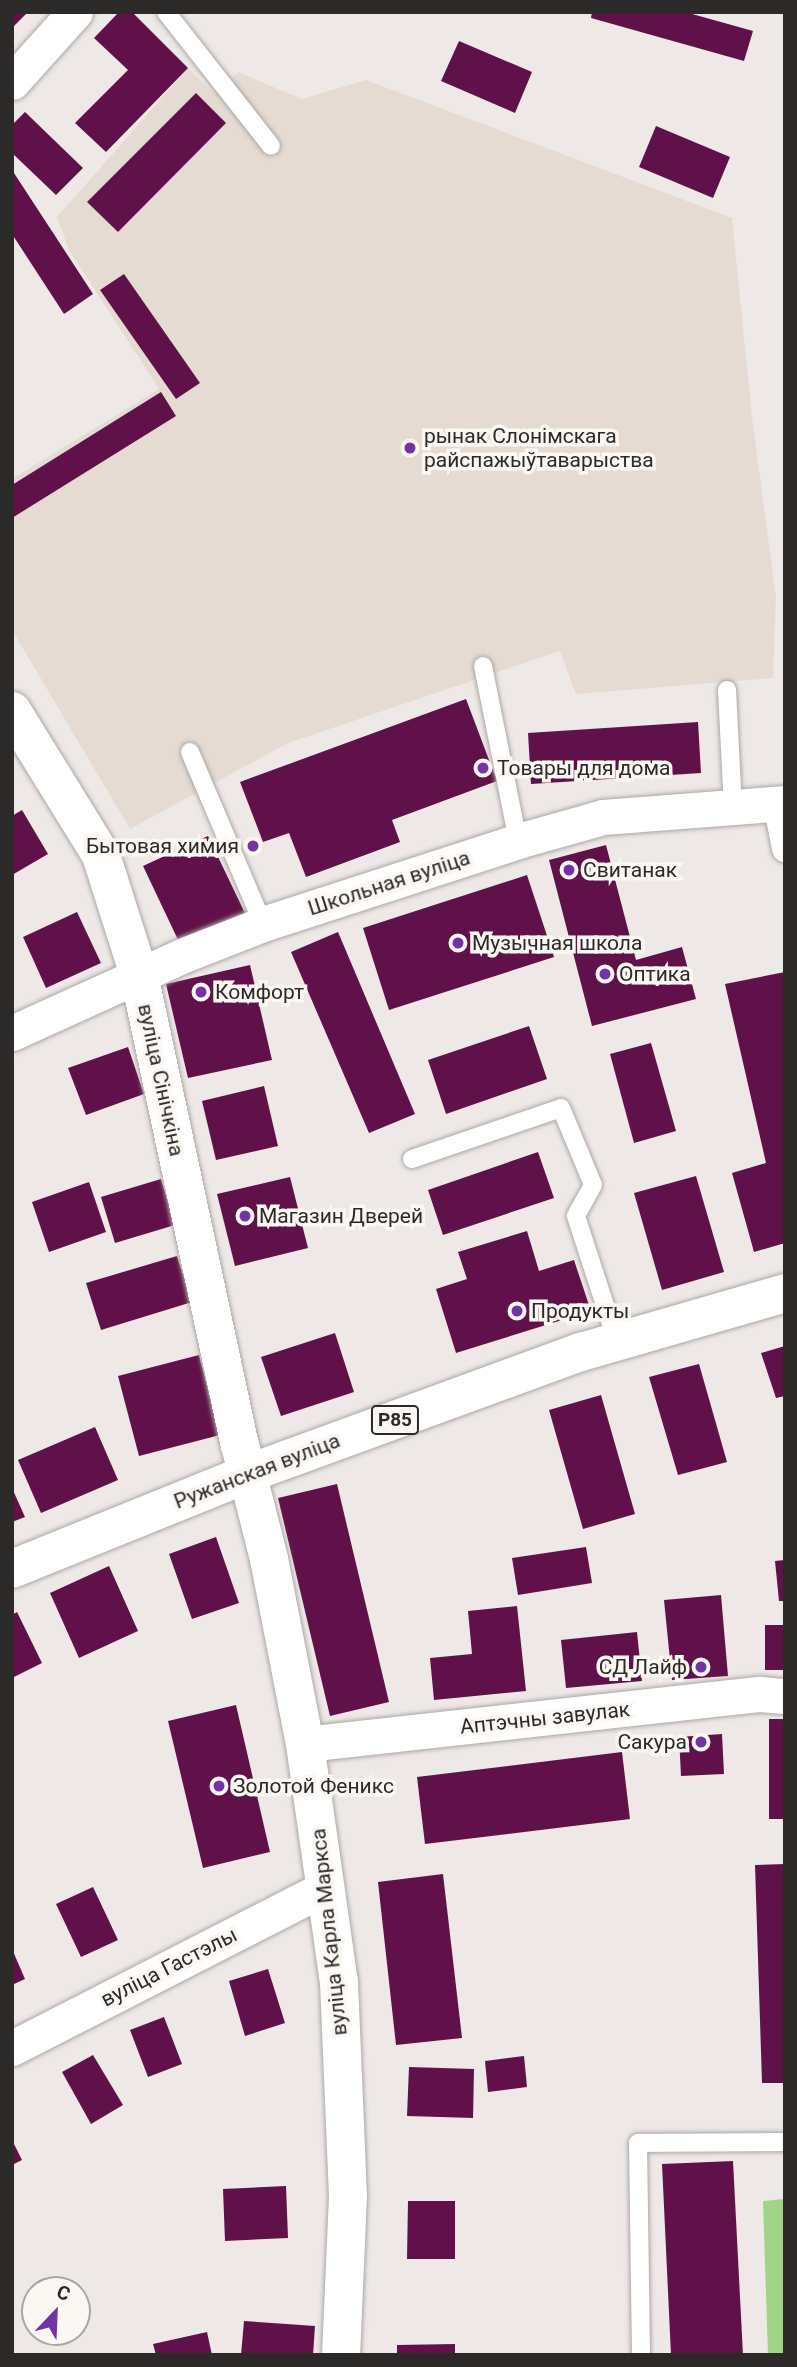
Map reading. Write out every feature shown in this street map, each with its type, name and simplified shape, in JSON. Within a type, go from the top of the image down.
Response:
[{"type":"street","points":[[12,82],[75,12]]},
{"type":"street","name":"вуліца Сінічкіна","points":[[12,711],[101,855],[139,975],[247,1474]]},
{"type":"street","points":[[780,803],[785,849]]},
{"type":"street","name":"Школьная вуліца","points":[[12,1033],[139,975],[263,925],[518,841],[603,817],[780,803]]},
{"type":"street","name":"Ружанская вуліца","points":[[12,1569],[247,1474],[617,1342],[785,1293]]},
{"type":"street","name":"вуліца Карла Маркса","points":[[247,1474],[269,1559],[305,1744],[339,1982],[348,2196],[341,2355]]},
{"type":"street","name":"Аптэчны завулак","points":[[305,1744],[760,1694],[785,1696]]},
{"type":"street","name":"вуліца Гастэлы","points":[[12,2048],[326,1887]]},
{"type":"lane","points":[[166,12],[271,146]]},
{"type":"lane","points":[[484,666],[518,841]]},
{"type":"lane","points":[[727,690],[733,808]]},
{"type":"lane","points":[[190,752],[263,925]]},
{"type":"lane","points":[[412,1159],[561,1108],[593,1185],[576,1216],[617,1342]]},
{"type":"lane","points":[[641,2355],[638,2143],[785,2142]]},
{"type":"shaded area","name":"рынак Слонімскага райспажыўтаварыства","points":[[188,68],[215,94],[238,72],[302,99],[366,80],[732,218],[752,417],[776,597],[773,678],[576,694],[560,651],[288,743],[130,829],[12,630],[12,479],[159,389],[69,250],[57,217]]},
{"type":"green space","points":[[785,2199],[785,2355],[768,2355],[763,2201]]},
{"type":"building","points":[[12,12],[28,12],[12,28]]},
{"type":"building","points":[[119,12],[132,12],[188,68],[106,152],[75,123],[128,70],[94,38]]},
{"type":"building","points":[[592,12],[685,12],[753,31],[744,61],[591,18]]},
{"type":"building","points":[[459,41],[532,72],[515,113],[441,81]]},
{"type":"building","points":[[196,93],[226,123],[118,232],[87,202]]},
{"type":"building","points":[[25,112],[83,168],[56,195],[12,153],[12,125]]},
{"type":"building","points":[[656,126],[730,157],[713,198],[639,167]]},
{"type":"building","points":[[12,170],[93,294],[64,314],[12,234]]},
{"type":"building","points":[[124,274],[200,383],[176,399],[100,290]]},
{"type":"building","points":[[161,392],[176,416],[12,518],[12,485]]},
{"type":"building","points":[[466,699],[497,781],[392,820],[400,842],[306,877],[289,833],[263,842],[240,782]]},
{"type":"building","points":[[698,722],[701,773],[531,784],[528,733]]},
{"type":"building","points":[[22,810],[48,854],[12,875],[12,816]]},
{"type":"building","points":[[208,836],[245,913],[180,944],[143,866]]},
{"type":"building","points":[[606,845],[636,960],[682,947],[696,999],[592,1026],[549,860]]},
{"type":"building","name":"Музычная школа","points":[[527,875],[554,957],[389,1010],[363,928]]},
{"type":"building","points":[[77,912],[101,963],[46,988],[23,937]]},
{"type":"building","points":[[338,932],[415,1114],[369,1133],[291,952]]},
{"type":"building","points":[[250,965],[272,1060],[188,1078],[166,984]]},
{"type":"building","points":[[785,972],[785,1243],[754,1252],[732,1173],[766,1163],[725,984]]},
{"type":"building","points":[[529,1026],[547,1079],[446,1114],[428,1060]]},
{"type":"building","points":[[651,1043],[676,1131],[634,1143],[610,1054]]},
{"type":"building","points":[[128,1047],[144,1094],[86,1115],[68,1068]]},
{"type":"building","points":[[264,1086],[278,1146],[216,1160],[202,1101]]},
{"type":"building","points":[[538,1152],[554,1198],[443,1235],[428,1190]]},
{"type":"building","points":[[696,1176],[724,1272],[662,1290],[634,1193]]},
{"type":"building","points":[[290,1177],[308,1248],[235,1266],[217,1194]]},
{"type":"building","points":[[161,1179],[175,1225],[115,1243],[101,1197]]},
{"type":"building","points":[[89,1182],[106,1232],[49,1252],[32,1202]]},
{"type":"building","points":[[527,1231],[539,1271],[574,1260],[591,1311],[456,1353],[436,1289],[467,1279],[458,1252]]},
{"type":"building","points":[[177,1256],[192,1302],[101,1330],[86,1283]]},
{"type":"building","points":[[335,1333],[354,1392],[281,1416],[261,1357]]},
{"type":"building","points":[[785,1346],[785,1396],[776,1398],[761,1353]]},
{"type":"building","points":[[199,1355],[220,1435],[139,1456],[118,1376]]},
{"type":"building","points":[[699,1364],[727,1462],[678,1475],[649,1377]]},
{"type":"building","points":[[601,1395],[635,1514],[583,1529],[549,1410]]},
{"type":"building","points":[[95,1427],[118,1480],[41,1513],[18,1460]]},
{"type":"building","points":[[337,1484],[389,1702],[330,1716],[278,1498]]},
{"type":"building","points":[[12,1488],[25,1517],[12,1522]]},
{"type":"building","points":[[216,1537],[239,1603],[192,1619],[169,1554]]},
{"type":"building","points":[[586,1547],[592,1583],[518,1595],[512,1558]]},
{"type":"building","points":[[785,1560],[785,1601],[779,1601],[775,1561]]},
{"type":"building","points":[[109,1566],[138,1631],[79,1658],[50,1593]]},
{"type":"building","points":[[721,1595],[728,1676],[672,1680],[664,1600]]},
{"type":"building","points":[[517,1606],[526,1691],[434,1700],[430,1658],[472,1654],[468,1611]]},
{"type":"building","points":[[17,1612],[42,1663],[12,1678],[12,1615]]},
{"type":"building","points":[[765,1625],[785,1625],[785,1670],[765,1670]]},
{"type":"building","points":[[637,1632],[642,1681],[566,1688],[561,1640]]},
{"type":"building","name":"Золотой Феникс","points":[[236,1705],[270,1852],[203,1868],[168,1721]]},
{"type":"building","points":[[769,1719],[785,1719],[785,1819],[769,1819]]},
{"type":"building","points":[[722,1734],[724,1774],[681,1776],[679,1737]]},
{"type":"building","points":[[622,1752],[630,1819],[425,1844],[417,1777]]},
{"type":"building","points":[[785,1864],[785,2083],[762,2083],[755,1865]]},
{"type":"building","points":[[443,1874],[462,2038],[396,2045],[378,1882]]},
{"type":"building","points":[[93,1887],[118,1940],[81,1957],[56,1904]]},
{"type":"building","points":[[12,1949],[25,1979],[12,1985]]},
{"type":"building","points":[[268,1969],[285,2023],[245,2036],[229,1981]]},
{"type":"building","points":[[164,2017],[182,2064],[148,2077],[130,2030]]},
{"type":"building","points":[[93,2055],[123,2105],[91,2124],[62,2072]]},
{"type":"building","points":[[524,2056],[527,2087],[488,2092],[485,2061]]},
{"type":"building","points":[[409,2067],[474,2069],[473,2118],[407,2116]]},
{"type":"building","points":[[12,2140],[22,2160],[12,2165]]},
{"type":"building","points":[[733,2161],[743,2355],[671,2355],[662,2164]]},
{"type":"building","points":[[286,2186],[288,2238],[225,2241],[223,2189]]},
{"type":"building","points":[[408,2201],[455,2201],[455,2259],[407,2259]]},
{"type":"building","points":[[244,2321],[315,2326],[313,2355],[241,2355]]},
{"type":"building","points":[[207,2332],[212,2355],[156,2355],[153,2344]]},
{"type":"building","points":[[455,2344],[455,2355],[397,2355],[397,2345]]},
{"type":"place","name":"рынак Слонімскага райспажыўтаварыства","points":[[410,448]]},
{"type":"place","name":"Товары для дома","points":[[483,768]]},
{"type":"place","name":"Бытовая химия","points":[[253,846]]},
{"type":"place","name":"Свитанак","points":[[569,870]]},
{"type":"place","name":"Музычная школа","points":[[458,943]]},
{"type":"place","name":"Оптика","points":[[605,974]]},
{"type":"place","name":"Комфорт","points":[[201,992]]},
{"type":"place","name":"Магазин Дверей","points":[[245,1216]]},
{"type":"place","name":"Продукты","points":[[517,1311]]},
{"type":"place","name":"СД Лайф","points":[[701,1667]]},
{"type":"place","name":"Сакура","points":[[701,1742]]},
{"type":"place","name":"Золотой Феникс","points":[[219,1786]]}]
